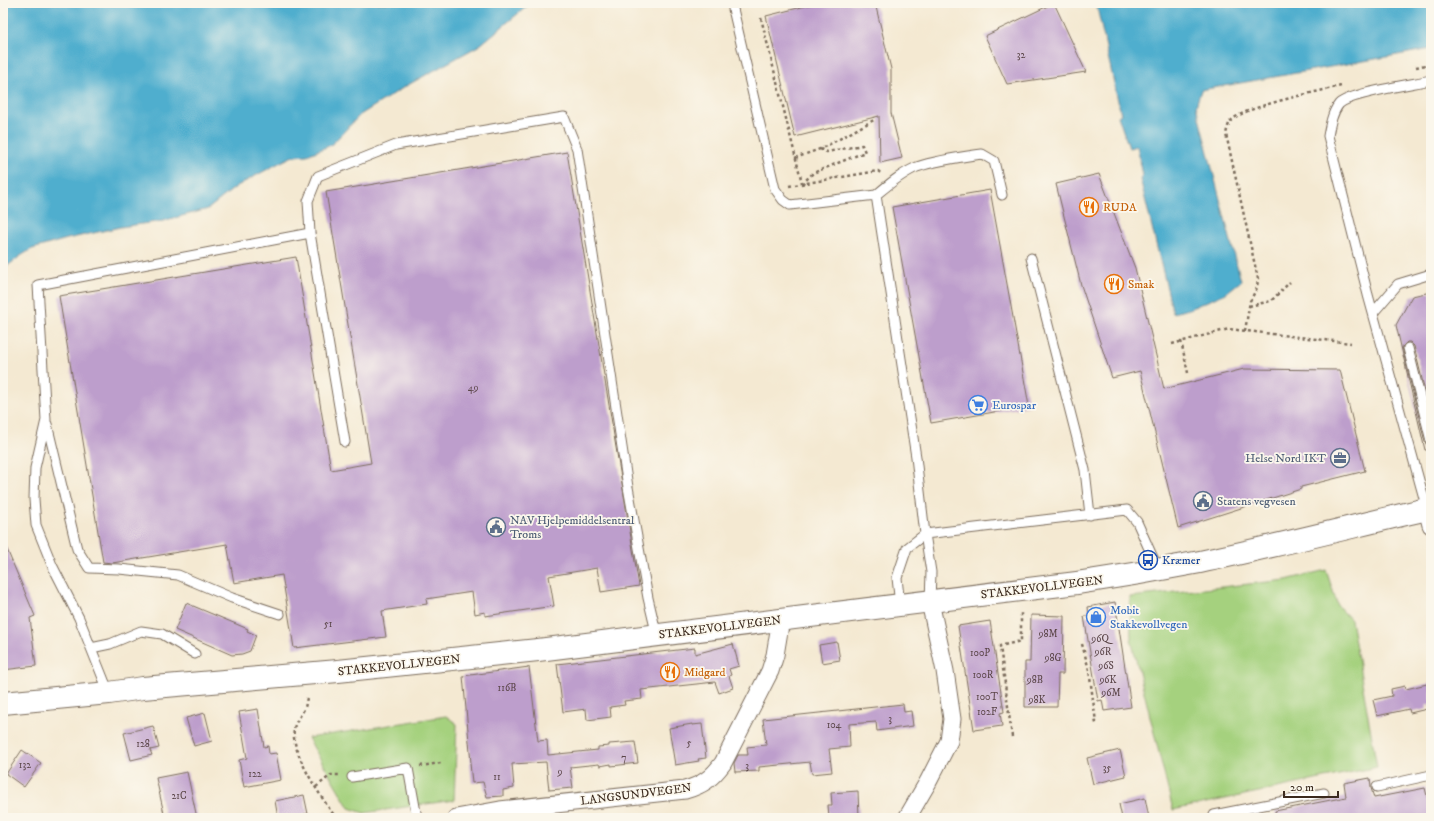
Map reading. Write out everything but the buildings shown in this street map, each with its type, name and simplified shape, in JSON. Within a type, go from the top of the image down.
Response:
[{"type":"street","name":"STAKKEVOLLVEGEN","points":[[3,703],[109,693],[143,688],[353,670],[538,650],[1077,583],[1158,570],[1430,514]]},
{"type":"street","points":[[907,818],[949,741],[952,719],[945,671],[930,602]]},
{"type":"street","name":"LANGSUNDVEGEN","points":[[456,818],[500,810],[685,790],[703,784],[718,771],[723,763],[770,671],[775,655],[781,620]]},
{"type":"lane","points":[[734,3],[733,9],[775,189],[783,200],[790,205],[876,195],[892,181],[916,168],[982,154],[994,162],[1002,195]]},
{"type":"lane","points":[[1430,514],[1373,313],[1328,136],[1331,119],[1339,104],[1354,96],[1431,80]]},
{"type":"lane","points":[[345,442],[310,233],[308,201],[318,176],[396,145],[564,118],[577,149],[628,487],[648,598],[657,636]]},
{"type":"lane","points":[[876,195],[916,457],[931,572],[930,602]]},
{"type":"lane","points":[[280,614],[232,598],[178,575],[119,569],[89,568],[77,549],[46,420],[38,285],[310,233]]},
{"type":"lane","points":[[1031,258],[1085,470],[1090,515]]},
{"type":"lane","points":[[1373,313],[1398,284],[1431,274]]},
{"type":"lane","points":[[1408,348],[1431,441]]},
{"type":"lane","points":[[46,420],[35,468],[34,498],[36,525],[52,565],[79,618],[109,693]]},
{"type":"lane","points":[[900,605],[897,578],[907,548],[925,534],[1128,510],[1137,522],[1158,570]]},
{"type":"lane","points":[[91,648],[110,644],[141,631],[162,634],[195,654]]},
{"type":"lane","points":[[352,777],[408,768],[416,818]]},
{"type":"lane","points":[[1376,787],[1431,775]]},
{"type":"lane","points":[[1214,814],[1324,793]]},
{"type":"path","points":[[762,18],[802,184]]},
{"type":"path","points":[[1409,69],[1431,64]]},
{"type":"path","points":[[1245,331],[1249,306],[1258,279],[1226,134],[1230,122],[1240,114],[1275,102],[1342,86]]},
{"type":"path","points":[[795,158],[837,141],[852,131],[874,120],[874,117]]},
{"type":"path","points":[[802,184],[813,172],[865,152],[862,145],[827,152],[820,148]]},
{"type":"path","points":[[775,189],[878,171],[892,181]]},
{"type":"path","points":[[1249,306],[1271,301],[1290,282]]},
{"type":"path","points":[[1172,344],[1229,329],[1351,344]]},
{"type":"path","points":[[1181,341],[1188,374]]},
{"type":"path","points":[[1012,737],[1000,646],[1021,641],[1021,612]]},
{"type":"path","points":[[1082,644],[1088,670],[1096,722],[1093,723]]},
{"type":"path","points":[[307,698],[305,707],[294,729],[294,739],[301,760],[336,818]]},
{"type":"path","points":[[408,768],[441,763]]},
{"type":"path","points":[[316,787],[331,775],[351,774],[352,777]]},
{"type":"green space","points":[[1326,570],[1338,606],[1351,620],[1377,767],[1173,810],[1131,639],[1130,597],[1286,580]]},
{"type":"green space","points":[[446,716],[457,724],[454,800],[364,813],[349,808],[308,738]]},
{"type":"water","points":[[3,3],[531,3],[480,45],[406,86],[360,115],[331,145],[307,155],[293,156],[277,164],[237,186],[208,209],[163,221],[120,227],[67,239],[32,249],[3,269]]},
{"type":"water","points":[[1096,3],[1431,3],[1431,49],[1201,90],[1196,106],[1241,281],[1226,293],[1189,309],[1173,313],[1140,178],[1143,175],[1137,146],[1129,148],[1118,116],[1121,114]]},
{"type":"place","name":"RUDA","points":[[1089,207]]},
{"type":"place","name":"Smak","points":[[1114,284]]},
{"type":"place","name":"Eurospar","points":[[978,405]]},
{"type":"place","name":"Helse Nord IKT","points":[[1340,458]]},
{"type":"place","name":"Statens vegvesen","points":[[1203,501]]},
{"type":"place","name":"NAV Hjelpemiddelsentral Troms","points":[[496,527]]},
{"type":"place","name":"Kræmer","points":[[1148,560]]},
{"type":"place","name":"Mobit Stakkevollvegen","points":[[1096,617]]},
{"type":"place","name":"Midgard","points":[[670,672]]}]
